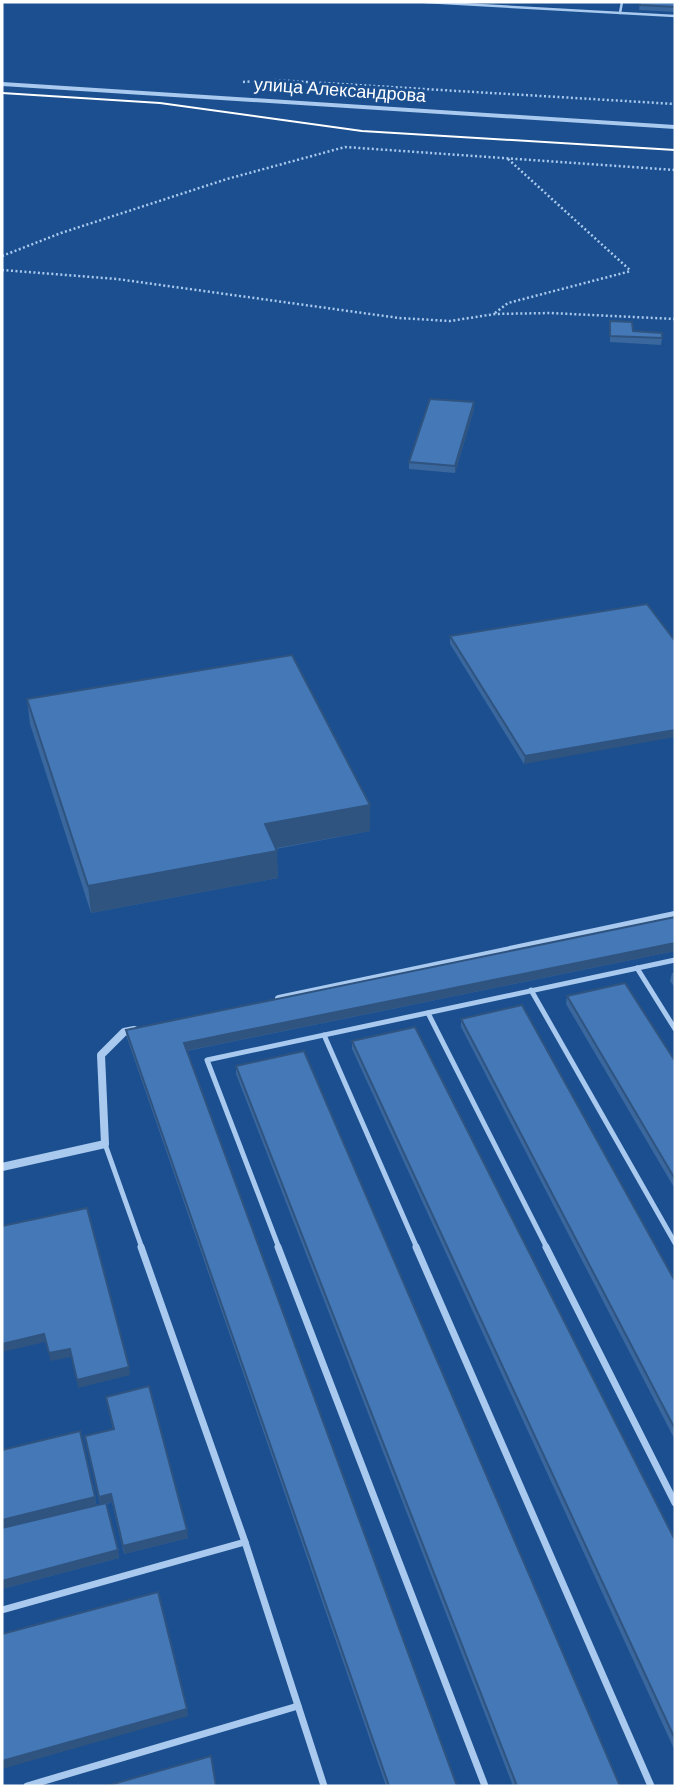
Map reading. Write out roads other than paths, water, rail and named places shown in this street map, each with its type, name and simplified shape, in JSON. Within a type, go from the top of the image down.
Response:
[{"type":"street","name":"улица Александрова","points":[[2,84],[675,127]]},
{"type":"street","points":[[272,1000],[675,915]]},
{"type":"street","points":[[2,1167],[105,1144],[101,1055],[124,1032],[138,1029]]},
{"type":"lane","points":[[425,2],[675,16]]},
{"type":"lane","points":[[620,13],[622,2]]},
{"type":"lane","points":[[485,1786],[207,1060],[675,960]]},
{"type":"lane","points":[[637,968],[675,1029]]},
{"type":"lane","points":[[531,990],[675,1243]]},
{"type":"lane","points":[[428,1013],[675,1503]]},
{"type":"lane","points":[[324,1035],[651,1786]]},
{"type":"lane","points":[[105,1144],[245,1542],[324,1786]]},
{"type":"lane","points":[[2,1610],[245,1542]]},
{"type":"lane","points":[[27,1786],[298,1706]]},
{"type":"tram line","points":[[2,93],[160,103],[362,131],[675,150]]}]
